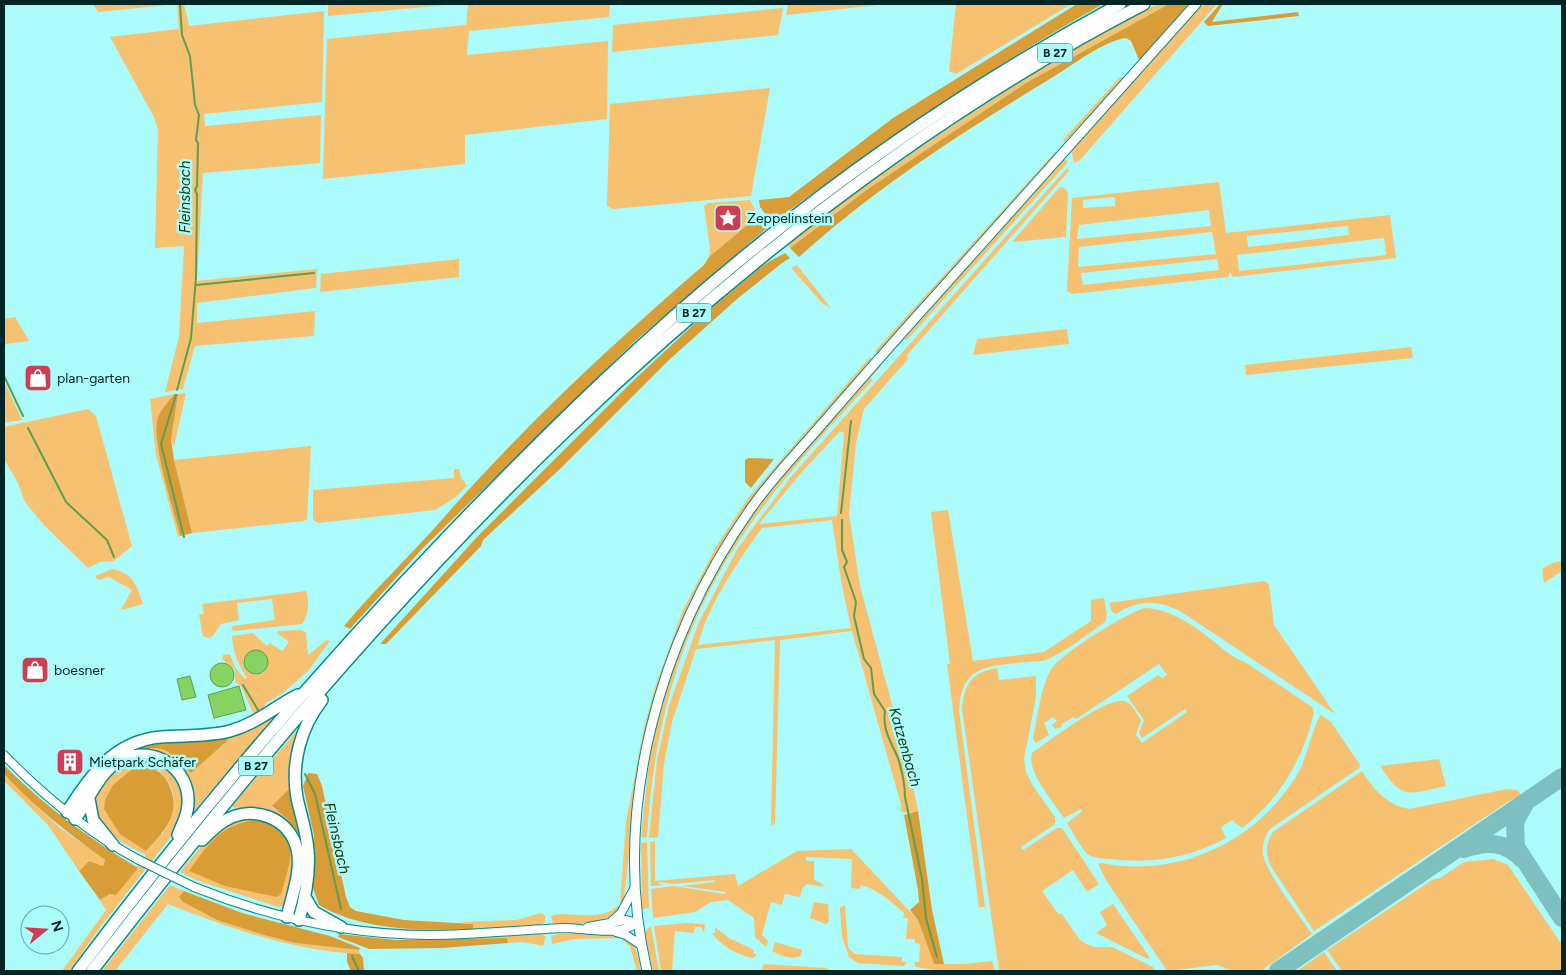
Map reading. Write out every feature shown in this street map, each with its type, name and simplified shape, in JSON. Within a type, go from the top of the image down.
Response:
[{"type":"highway","name":"B 27","points":[[78,971],[175,847],[306,691],[422,562],[524,458],[619,366],[721,275],[794,216],[907,134],[1016,63],[1120,4]]},
{"type":"highway","name":"B 27","points":[[92,971],[176,863],[260,760],[338,672],[433,567],[521,476],[633,368],[742,272],[827,205],[934,129],[1032,67],[1144,4]]},
{"type":"highway","points":[[293,919],[304,897],[308,851],[296,788],[296,757],[311,715],[328,693],[338,672]]},
{"type":"highway","points":[[71,816],[98,767],[123,748],[149,738],[206,735],[235,729],[255,722],[306,691]]},
{"type":"highway","points":[[71,816],[89,799],[107,771],[121,760],[139,755],[165,760],[174,767],[182,778],[188,796],[187,816],[175,847]]},
{"type":"highway","points":[[89,799],[93,820],[113,845]]},
{"type":"highway","points":[[176,863],[191,854],[209,833],[226,820],[250,812],[271,817],[288,830],[297,849],[298,871],[293,919]]},
{"type":"highway","points":[[304,897],[314,912],[341,928]]},
{"type":"main road","points":[[647,971],[637,924],[634,889],[635,841],[640,796],[659,699],[685,623],[732,537],[754,505],[878,359],[1196,4]]},
{"type":"street","points":[[4,755],[71,816],[113,845],[139,860],[194,887],[243,905],[293,919],[382,933],[430,935],[583,928],[612,930],[629,929],[637,924]]},
{"type":"street","points":[[612,921],[621,913],[634,889]]},
{"type":"street","points":[[583,928],[612,921],[626,920],[637,924]]},
{"type":"street","points":[[612,930],[626,935],[641,946]]},
{"type":"shaded area","points":[[93,4],[177,4],[98,12]]},
{"type":"shaded area","points":[[177,4],[184,4],[189,26],[324,11],[322,102],[204,114],[205,126],[321,115],[320,163],[203,173],[197,281],[317,269],[316,288],[197,303],[197,323],[315,311],[314,336],[195,346],[183,389],[165,392],[179,337],[184,246],[155,248],[158,130],[154,117],[110,37],[179,29]]},
{"type":"shaded area","points":[[328,4],[457,4],[328,16]]},
{"type":"shaded area","points":[[468,4],[610,4],[609,17],[469,31],[467,55],[608,41],[607,119],[465,135],[465,164],[323,179],[327,39],[466,25]]},
{"type":"shaded area","points":[[788,4],[887,4],[786,15]]},
{"type":"shaded area","points":[[956,4],[1071,4],[956,74],[949,71]]},
{"type":"shaded area","points":[[1077,4],[1103,4],[1017,55],[934,108],[772,223],[760,207],[759,200],[789,197],[893,118]]},
{"type":"shaded area","points":[[1158,4],[1169,4],[1026,83],[868,189],[790,248],[787,244],[903,159],[993,99],[1089,39]]},
{"type":"shaded area","points":[[1169,4],[1189,4],[1139,60],[1131,41],[1126,38],[1098,48],[921,161],[828,231],[799,257],[790,248],[868,189],[1026,83]]},
{"type":"shaded area","points":[[1201,4],[1217,4],[1079,161],[1074,163],[1071,149]]},
{"type":"shaded area","points":[[1220,4],[1223,4],[1212,22],[1298,12],[1299,16],[1208,26],[1204,22]]},
{"type":"shaded area","points":[[783,8],[778,35],[612,52],[613,25]]},
{"type":"shaded area","points":[[1120,77],[1124,78],[1065,142],[1063,140]]},
{"type":"shaded area","points":[[770,88],[751,196],[613,209],[607,206],[610,104]]},
{"type":"shaded area","points":[[1056,151],[1057,155],[877,353],[875,351]]},
{"type":"shaded area","points":[[1064,158],[1068,162],[907,340],[904,340],[884,362]]},
{"type":"shaded area","points":[[1067,168],[1069,171],[907,355],[908,359],[864,409],[856,443],[849,514],[860,586],[909,767],[918,811],[907,813],[900,811],[902,808],[852,631],[780,640],[775,824],[771,825],[775,640],[696,649],[672,722],[664,764],[658,837],[649,838],[657,760],[669,706],[699,622],[738,548],[790,478]],"holes":[[[840,431],[844,433],[837,516],[759,524],[800,474]],[[832,520],[841,580],[851,628],[698,645],[716,599],[762,528]]]},
{"type":"shaded area","points":[[1219,182],[1226,233],[1390,215],[1396,258],[1233,277],[1230,272],[1228,277],[1072,294],[1067,291],[1072,198]],"holes":[[[1115,197],[1115,206],[1083,208],[1083,200]],[[1209,210],[1211,226],[1077,239],[1079,225]],[[1348,226],[1349,235],[1248,247],[1247,236]],[[1212,232],[1216,254],[1078,267],[1079,247]],[[1384,238],[1386,255],[1239,271],[1237,255]],[[1217,259],[1219,270],[1083,285],[1081,273]]]},
{"type":"shaded area","points":[[1063,187],[1068,193],[1066,237],[1012,242],[1059,188]]},
{"type":"shaded area","points":[[750,200],[758,216],[709,257],[710,248],[704,206],[708,203]]},
{"type":"shaded area","points":[[758,216],[767,228],[635,341],[422,549],[350,629],[344,626],[470,488],[567,389],[704,265],[709,257]]},
{"type":"shaded area","points":[[785,253],[790,258],[737,299],[669,360],[561,468],[483,540],[481,546],[386,644],[380,644],[477,537],[635,379],[708,311],[765,264]]},
{"type":"shaded area","points":[[459,259],[459,277],[320,292],[321,274]]},
{"type":"shaded area","points":[[797,265],[831,308],[823,304],[791,268]]},
{"type":"shaded area","points":[[15,317],[29,341],[4,344],[4,319]]},
{"type":"shaded area","points":[[1067,329],[1069,344],[973,355],[977,339]]},
{"type":"shaded area","points":[[1411,347],[1413,358],[1246,375],[1245,365]]},
{"type":"shaded area","points":[[870,357],[872,358],[745,511],[721,547],[686,612],[665,666],[637,783],[623,906],[620,903],[626,822],[644,727],[655,687],[683,610],[717,545],[748,498]]},
{"type":"shaded area","points":[[879,364],[881,366],[871,377],[872,381],[806,455],[759,512],[723,567],[704,603],[687,640],[674,678],[656,757],[650,797],[647,838],[641,837],[653,738],[663,696],[682,641],[706,588],[735,538],[766,494],[797,456]]},
{"type":"shaded area","points":[[4,381],[22,420],[4,423]]},
{"type":"shaded area","points":[[186,393],[174,447],[171,439],[178,394]]},
{"type":"shaded area","points":[[174,394],[159,414],[156,428],[160,458],[180,536],[178,537],[156,455],[150,399]]},
{"type":"shaded area","points":[[174,394],[178,394],[171,439],[174,460],[192,533],[180,536],[160,458],[156,428],[159,414]]},
{"type":"shaded area","points":[[88,409],[96,416],[132,546],[114,561],[100,562],[88,568],[45,526],[25,502],[18,483],[4,459],[4,427]]},
{"type":"shaded area","points":[[311,446],[307,519],[304,521],[192,533],[174,460]]},
{"type":"shaded area","points":[[748,458],[774,459],[751,488],[745,482],[745,460]]},
{"type":"shaded area","points":[[454,469],[459,469],[461,478],[467,485],[456,497],[435,510],[318,523],[313,520],[313,490],[454,478]]},
{"type":"shaded area","points":[[948,510],[973,661],[1044,652],[1091,621],[1091,600],[1104,598],[1107,613],[1105,622],[1069,647],[1046,660],[989,667],[971,676],[965,684],[959,711],[985,907],[979,907],[947,664],[950,664],[931,512]]},
{"type":"shaded area","points":[[1562,561],[1562,571],[1544,583],[1542,569],[1552,563]]},
{"type":"shaded area","points":[[112,569],[125,573],[133,581],[139,591],[143,604],[121,610],[132,590],[109,577],[98,580],[95,576]]},
{"type":"shaded area","points":[[1264,581],[1269,584],[1274,625],[1335,714],[1180,611],[1155,603],[1148,603],[1132,606],[1116,614],[1112,612],[1109,603]]},
{"type":"shaded area","points":[[306,591],[308,608],[302,624],[234,631],[231,629],[233,626],[275,620],[272,599],[237,603],[239,620],[221,624],[212,637],[203,636],[199,615],[204,613],[202,604]]},
{"type":"shaded area","points":[[1145,608],[1163,611],[1189,624],[1231,655],[1245,662],[1312,707],[1314,713],[1303,746],[1288,777],[1268,804],[1242,828],[1232,820],[1221,827],[1226,838],[1185,855],[1141,861],[1097,858],[1086,853],[1067,823],[1082,811],[1081,809],[1064,818],[1037,778],[1031,760],[1032,753],[1065,729],[1095,711],[1119,701],[1129,703],[1141,720],[1136,735],[1142,743],[1187,712],[1185,709],[1142,738],[1139,733],[1144,720],[1127,696],[1158,675],[1162,678],[1167,675],[1159,664],[1076,719],[1074,717],[1061,724],[1062,727],[1055,729],[1052,725],[1057,721],[1053,717],[1044,723],[1049,735],[1036,743],[1033,739],[1038,712],[1048,675],[1059,661],[1096,634],[1124,617]]},
{"type":"shaded area","points":[[300,630],[306,632],[308,655],[327,640],[330,641],[308,671],[283,693],[266,703],[261,711],[253,713],[241,686],[235,682],[235,670],[222,659],[223,655],[230,654],[235,667],[245,679],[247,678],[235,653],[232,636],[253,633],[267,646],[270,643],[282,651],[289,642],[277,633],[278,631]],"holes":[[[257,650],[266,669],[263,673],[255,675],[243,661],[252,651]]]},
{"type":"shaded area","points":[[256,650],[265,653],[268,662],[265,671],[256,674],[247,671],[244,662],[247,653]]},
{"type":"shaded area","points":[[222,663],[231,666],[234,675],[231,684],[222,687],[213,684],[210,675],[213,666]]},
{"type":"shaded area","points":[[997,668],[999,680],[1036,676],[1036,697],[1024,759],[1026,772],[1033,786],[1055,817],[1055,824],[1021,847],[1023,850],[1057,828],[1062,828],[1099,884],[1087,892],[1073,870],[1042,891],[1059,915],[1061,913],[1080,940],[1094,947],[1112,947],[1153,967],[1155,971],[999,971],[962,709],[967,686],[975,676]]},
{"type":"shaded area","points":[[190,676],[196,697],[182,700],[177,679]]},
{"type":"shaded area","points":[[239,686],[246,710],[214,718],[208,695]]},
{"type":"shaded area","points":[[276,715],[192,813],[185,774],[138,751],[85,790],[135,745],[190,738]]},
{"type":"shaded area","points":[[1321,715],[1331,722],[1360,765],[1359,768],[1270,829],[1264,841],[1263,851],[1265,862],[1270,872],[1312,934],[1261,971],[1233,971],[1217,965],[1167,971],[1106,880],[1098,864],[1161,865],[1189,859],[1216,848],[1242,833],[1265,815],[1284,793],[1301,768],[1316,724]]},
{"type":"shaded area","points":[[300,727],[294,748],[304,858],[304,880],[301,898],[295,910],[300,877],[289,824],[279,816],[266,810],[254,808],[237,810],[232,806]],"holes":[[[290,788],[297,832],[287,819],[272,807]]]},
{"type":"shaded area","points":[[226,736],[228,740],[191,773],[165,750],[152,748],[130,750],[153,745]]},
{"type":"shaded area","points":[[141,757],[166,764],[182,783],[184,810],[173,834],[101,926],[69,971],[62,971],[106,910],[100,900],[111,894],[116,895],[146,855],[119,841],[99,820],[94,800],[110,772]],"holes":[[[132,769],[159,770],[170,786],[174,801],[173,809],[162,834],[104,809],[110,791]]]},
{"type":"shaded area","points":[[1439,759],[1446,786],[1423,791],[1407,792],[1401,790],[1380,766]]},
{"type":"shaded area","points":[[4,765],[68,821],[138,868],[116,895],[110,894],[100,900],[79,871],[89,861],[103,866],[105,860],[65,830],[28,798],[4,774]]},
{"type":"shaded area","points":[[149,767],[164,776],[173,795],[174,804],[170,821],[146,851],[120,834],[104,809],[105,800],[113,785],[132,769]]},
{"type":"shaded area","points":[[1362,771],[1371,784],[1387,800],[1409,809],[1507,789],[1517,790],[1522,796],[1509,801],[1314,931],[1272,868],[1267,854],[1268,841],[1273,832]]},
{"type":"shaded area","points":[[308,773],[317,774],[322,786],[346,897],[350,907],[356,911],[404,920],[473,924],[473,929],[434,930],[374,925],[336,914],[319,905],[313,888],[314,836],[303,786]]},
{"type":"shaded area","points":[[4,774],[59,827],[105,860],[103,866],[89,861],[79,871],[48,825],[4,781]]},
{"type":"shaded area","points":[[290,788],[298,833],[287,819],[272,806]]},
{"type":"shaded area","points":[[918,811],[932,910],[944,964],[934,964],[918,920],[910,910],[919,902],[904,815]]},
{"type":"shaded area","points":[[254,815],[291,840],[294,874],[285,905],[278,907],[196,880],[180,872],[209,837],[227,823]]},
{"type":"shaded area","points":[[263,819],[276,826],[289,841],[290,860],[288,871],[281,894],[277,897],[225,886],[189,871],[220,834],[238,824]]},
{"type":"shaded area","points":[[655,841],[655,881],[735,874],[738,886],[797,851],[851,849],[918,920],[934,964],[964,964],[992,961],[995,971],[944,971],[916,967],[914,962],[919,962],[920,944],[915,943],[915,939],[906,939],[908,918],[903,918],[904,913],[884,896],[873,890],[861,885],[860,889],[851,888],[852,859],[806,857],[806,861],[814,861],[814,880],[825,887],[807,884],[802,889],[800,897],[785,894],[782,905],[771,902],[762,935],[768,941],[766,947],[755,937],[754,918],[728,900],[711,902],[695,912],[653,918],[651,889],[674,886],[724,894],[726,892],[682,886],[715,882],[715,880],[674,884],[659,882],[659,884],[664,885],[651,886],[650,842]]},
{"type":"shaded area","points":[[647,842],[649,908],[642,909],[641,843]]},
{"type":"shaded area","points":[[1493,859],[1508,865],[1562,945],[1562,971],[1342,971],[1327,950],[1432,880],[1440,878],[1464,862]]},
{"type":"shaded area","points":[[170,885],[184,891],[180,897],[183,902],[217,920],[295,943],[359,950],[360,954],[310,948],[262,937],[168,904],[115,971],[102,971]]},
{"type":"shaded area","points":[[184,891],[242,913],[330,936],[360,948],[359,950],[295,943],[217,920],[183,902],[179,897]]},
{"type":"shaded area","points":[[814,902],[828,904],[829,921],[826,924],[810,918]]},
{"type":"shaded area","points":[[1113,904],[1150,958],[1148,959],[1096,933],[1107,925],[1100,912]]},
{"type":"shaded area","points":[[845,905],[848,947],[854,954],[902,957],[902,962],[907,962],[904,966],[858,963],[849,957],[842,937],[840,908]]},
{"type":"shaded area","points":[[617,906],[621,909],[615,914],[589,923],[569,925],[553,923],[551,916],[602,914]]},
{"type":"shaded area","points":[[541,913],[545,916],[545,922],[538,926],[473,929],[472,924],[461,922],[516,920]]},
{"type":"shaded area","points":[[686,923],[705,924],[704,933],[701,927],[695,927],[694,933],[675,931],[672,971],[661,971],[654,926]]},
{"type":"shaded area","points":[[650,926],[659,971],[653,971],[645,937],[645,932]]},
{"type":"shaded area","points":[[715,927],[729,938],[754,950],[753,953],[757,955],[753,958],[747,957],[725,946],[712,933],[715,933]]},
{"type":"shaded area","points":[[607,933],[625,938],[635,948],[641,971],[637,971],[630,947],[621,938],[575,939],[552,944],[551,936],[559,934]]},
{"type":"shaded area","points":[[339,934],[396,940],[507,938],[508,943],[442,948],[369,949],[338,937]]},
{"type":"shaded area","points":[[541,934],[546,937],[543,946],[523,942],[508,943],[507,938],[454,939]]},
{"type":"shaded area","points":[[775,942],[802,950],[801,956],[794,958],[786,957],[772,951]]},
{"type":"shaded area","points":[[1324,952],[1337,971],[1297,971]]},
{"type":"shaded area","points":[[347,953],[360,954],[363,958],[364,971],[351,971],[347,962]]},
{"type":"shaded area","points":[[764,964],[826,968],[831,971],[761,971]]},
{"type":"waterway","name":"Fleinsbach","points":[[177,390],[191,338],[196,277],[197,194],[195,190],[197,186],[198,143],[196,140],[199,115],[195,105],[190,56],[182,35],[180,4]]},
{"type":"waterway","points":[[196,285],[314,273]]},
{"type":"waterway","points":[[4,376],[23,416]]},
{"type":"waterway","name":"Fleinsbach","points":[[176,395],[161,444],[184,537]]},
{"type":"waterway","name":"Katzenbach","points":[[841,513],[851,421]]},
{"type":"waterway","points":[[28,428],[66,502],[107,540],[114,557]]},
{"type":"waterway","name":"Katzenbach","points":[[842,520],[842,550],[847,562],[844,567],[856,602],[854,616],[864,659],[871,668],[874,694],[885,711],[886,730],[902,772],[905,797],[922,879],[926,918],[937,957]]},
{"type":"waterway","name":"Fleinsbach","points":[[243,685],[258,710]]},
{"type":"waterway","name":"Fleinsbach","points":[[305,774],[315,794],[341,909]]},
{"type":"waterway","name":"Fleinsbach","points":[[352,956],[359,971]]},
{"type":"taxiway","points":[[1278,971],[1562,777]]},
{"type":"taxiway","points":[[1525,804],[1515,822],[1516,847],[1562,918]]},
{"type":"taxiway","points":[[1464,849],[1472,846],[1495,844],[1509,849],[1522,859]]},
{"type":"place","name":"Zeppelinstein","points":[[728,218]]},
{"type":"place","name":"plan-garten","points":[[38,378]]},
{"type":"place","name":"boesner","points":[[35,670]]},
{"type":"place","name":"Mietpark Schäfer","points":[[70,762]]}]
